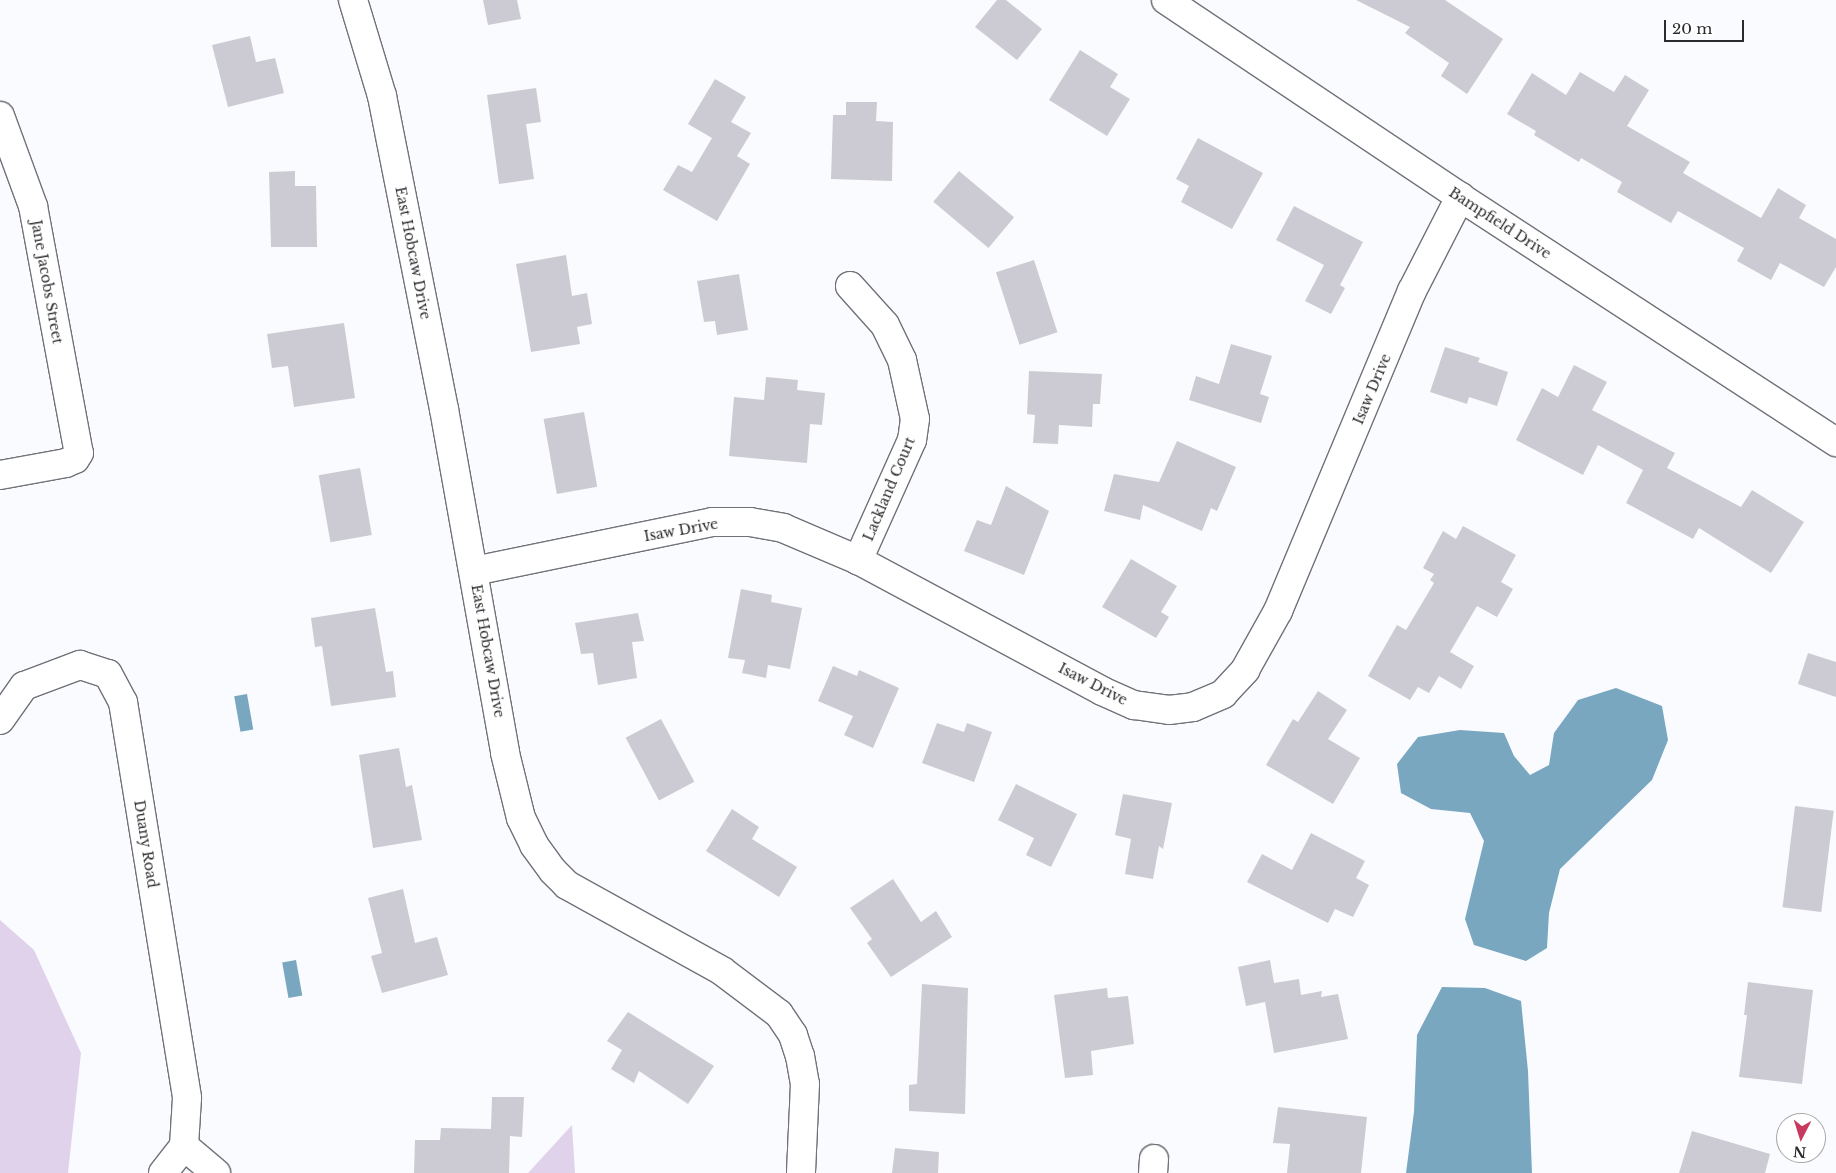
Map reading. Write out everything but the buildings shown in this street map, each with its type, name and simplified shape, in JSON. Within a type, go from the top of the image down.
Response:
[{"type":"street","name":"East Hobcaw Drive","points":[[353,0],[382,96],[474,571],[506,753],[521,818],[534,844],[553,871],[567,885],[722,971],[779,1014],[795,1042],[800,1056],[805,1084],[801,1173]]},
{"type":"street","name":"Bampfield Drive","points":[[1166,0],[1460,197],[1836,442]]},
{"type":"street","name":"Jane Jacobs Street","points":[[0,116],[33,206],[79,453],[75,459],[66,463],[0,475]]},
{"type":"street","name":"Isaw Drive","points":[[474,571],[712,522],[750,522],[783,528],[858,560],[1102,691],[1134,705],[1169,710],[1193,707],[1223,694],[1245,670],[1278,611],[1412,290],[1460,197]]},
{"type":"street","name":"Lackland Court","points":[[850,286],[885,325],[902,360],[915,418],[912,440],[858,560]]},
{"type":"street","name":"Duany Road","points":[[0,720],[24,686],[80,665],[108,674],[123,702],[187,1098],[184,1146]]},
{"type":"street","points":[[163,1173],[184,1146],[216,1173]]},
{"type":"shaded area","points":[[0,920],[34,950],[81,1053],[68,1173],[0,1173]]},
{"type":"shaded area","points":[[572,1125],[575,1173],[528,1173]]},
{"type":"water","points":[[1616,688],[1662,706],[1668,740],[1652,780],[1560,869],[1549,913],[1547,948],[1526,961],[1474,945],[1465,919],[1484,841],[1470,813],[1431,809],[1401,793],[1397,764],[1418,737],[1460,730],[1504,733],[1514,756],[1530,775],[1549,765],[1554,733],[1578,700]]},
{"type":"water","points":[[247,694],[253,729],[240,732],[234,696]]},
{"type":"water","points":[[296,960],[302,995],[288,998],[282,962]]},
{"type":"water","points":[[1442,987],[1485,988],[1521,1001],[1528,1071],[1532,1173],[1406,1173],[1414,1112],[1417,1035]]}]
